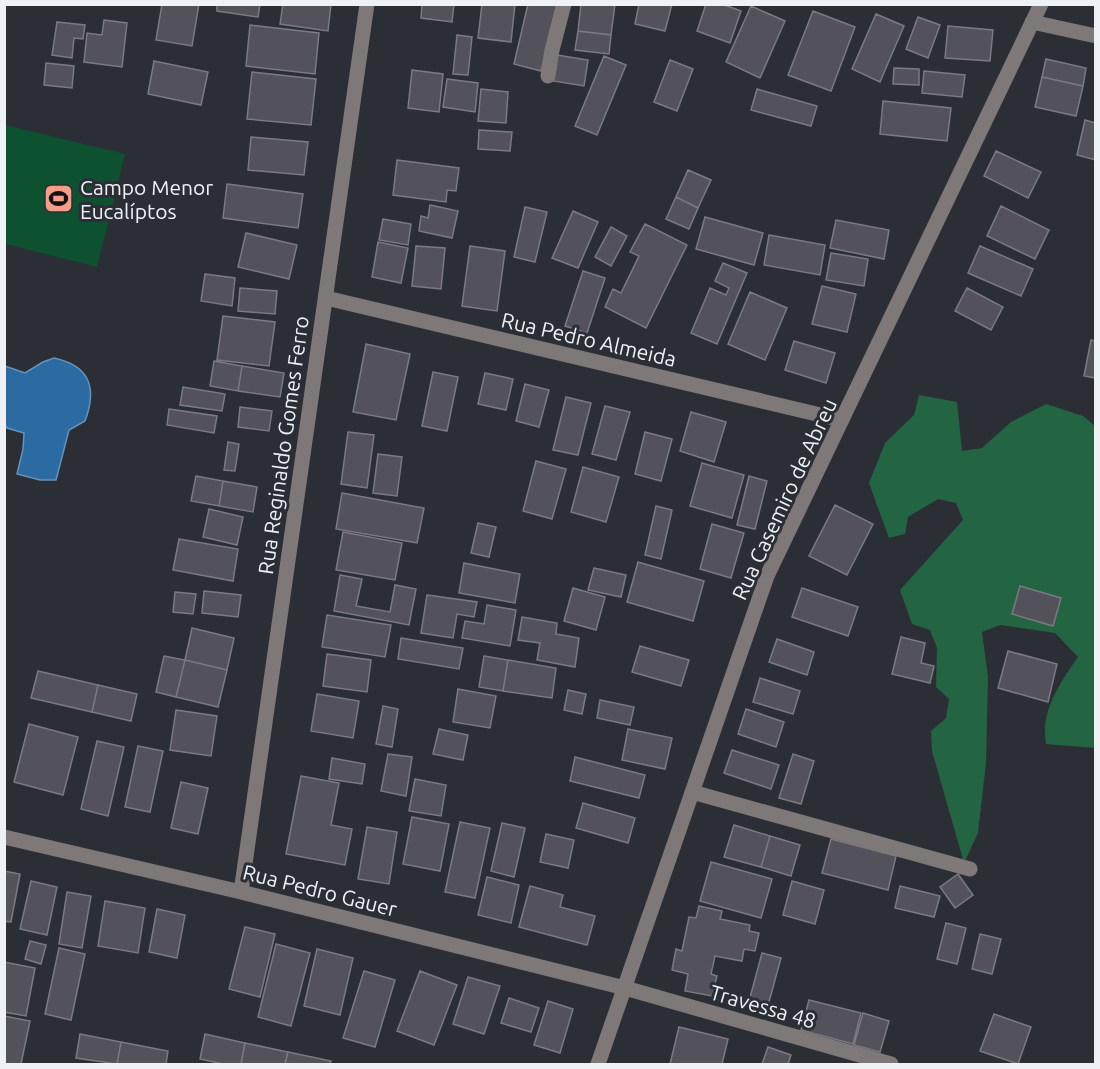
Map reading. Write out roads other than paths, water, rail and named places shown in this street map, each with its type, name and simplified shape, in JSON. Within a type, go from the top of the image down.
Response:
[{"type":"street","name":"Rua Reginaldo Gomes Ferro","points":[[241,892],[367,4]]},
{"type":"street","points":[[548,76],[564,4]]},
{"type":"street","name":"Rua Casemiro de Abreu","points":[[598,1065],[767,576],[1041,4]]},
{"type":"street","points":[[1032,22],[1095,36]]},
{"type":"street","name":"Rua Pedro Almeida","points":[[326,298],[842,420]]},
{"type":"street","points":[[692,792],[970,869]]},
{"type":"street","name":"Rua Pedro Gauer","points":[[4,837],[241,892],[625,988]]},
{"type":"street","name":"Travessa 48","points":[[625,988],[891,1065]]},
{"type":"water","points":[[54,358],[76,367],[88,380],[89,409],[85,421],[69,430],[56,480],[40,480],[17,474],[24,433],[7,428],[5,424],[5,366],[25,373]]},
{"type":"place","name":"Campo Menor Eucalíptos","points":[[59,199]]}]
